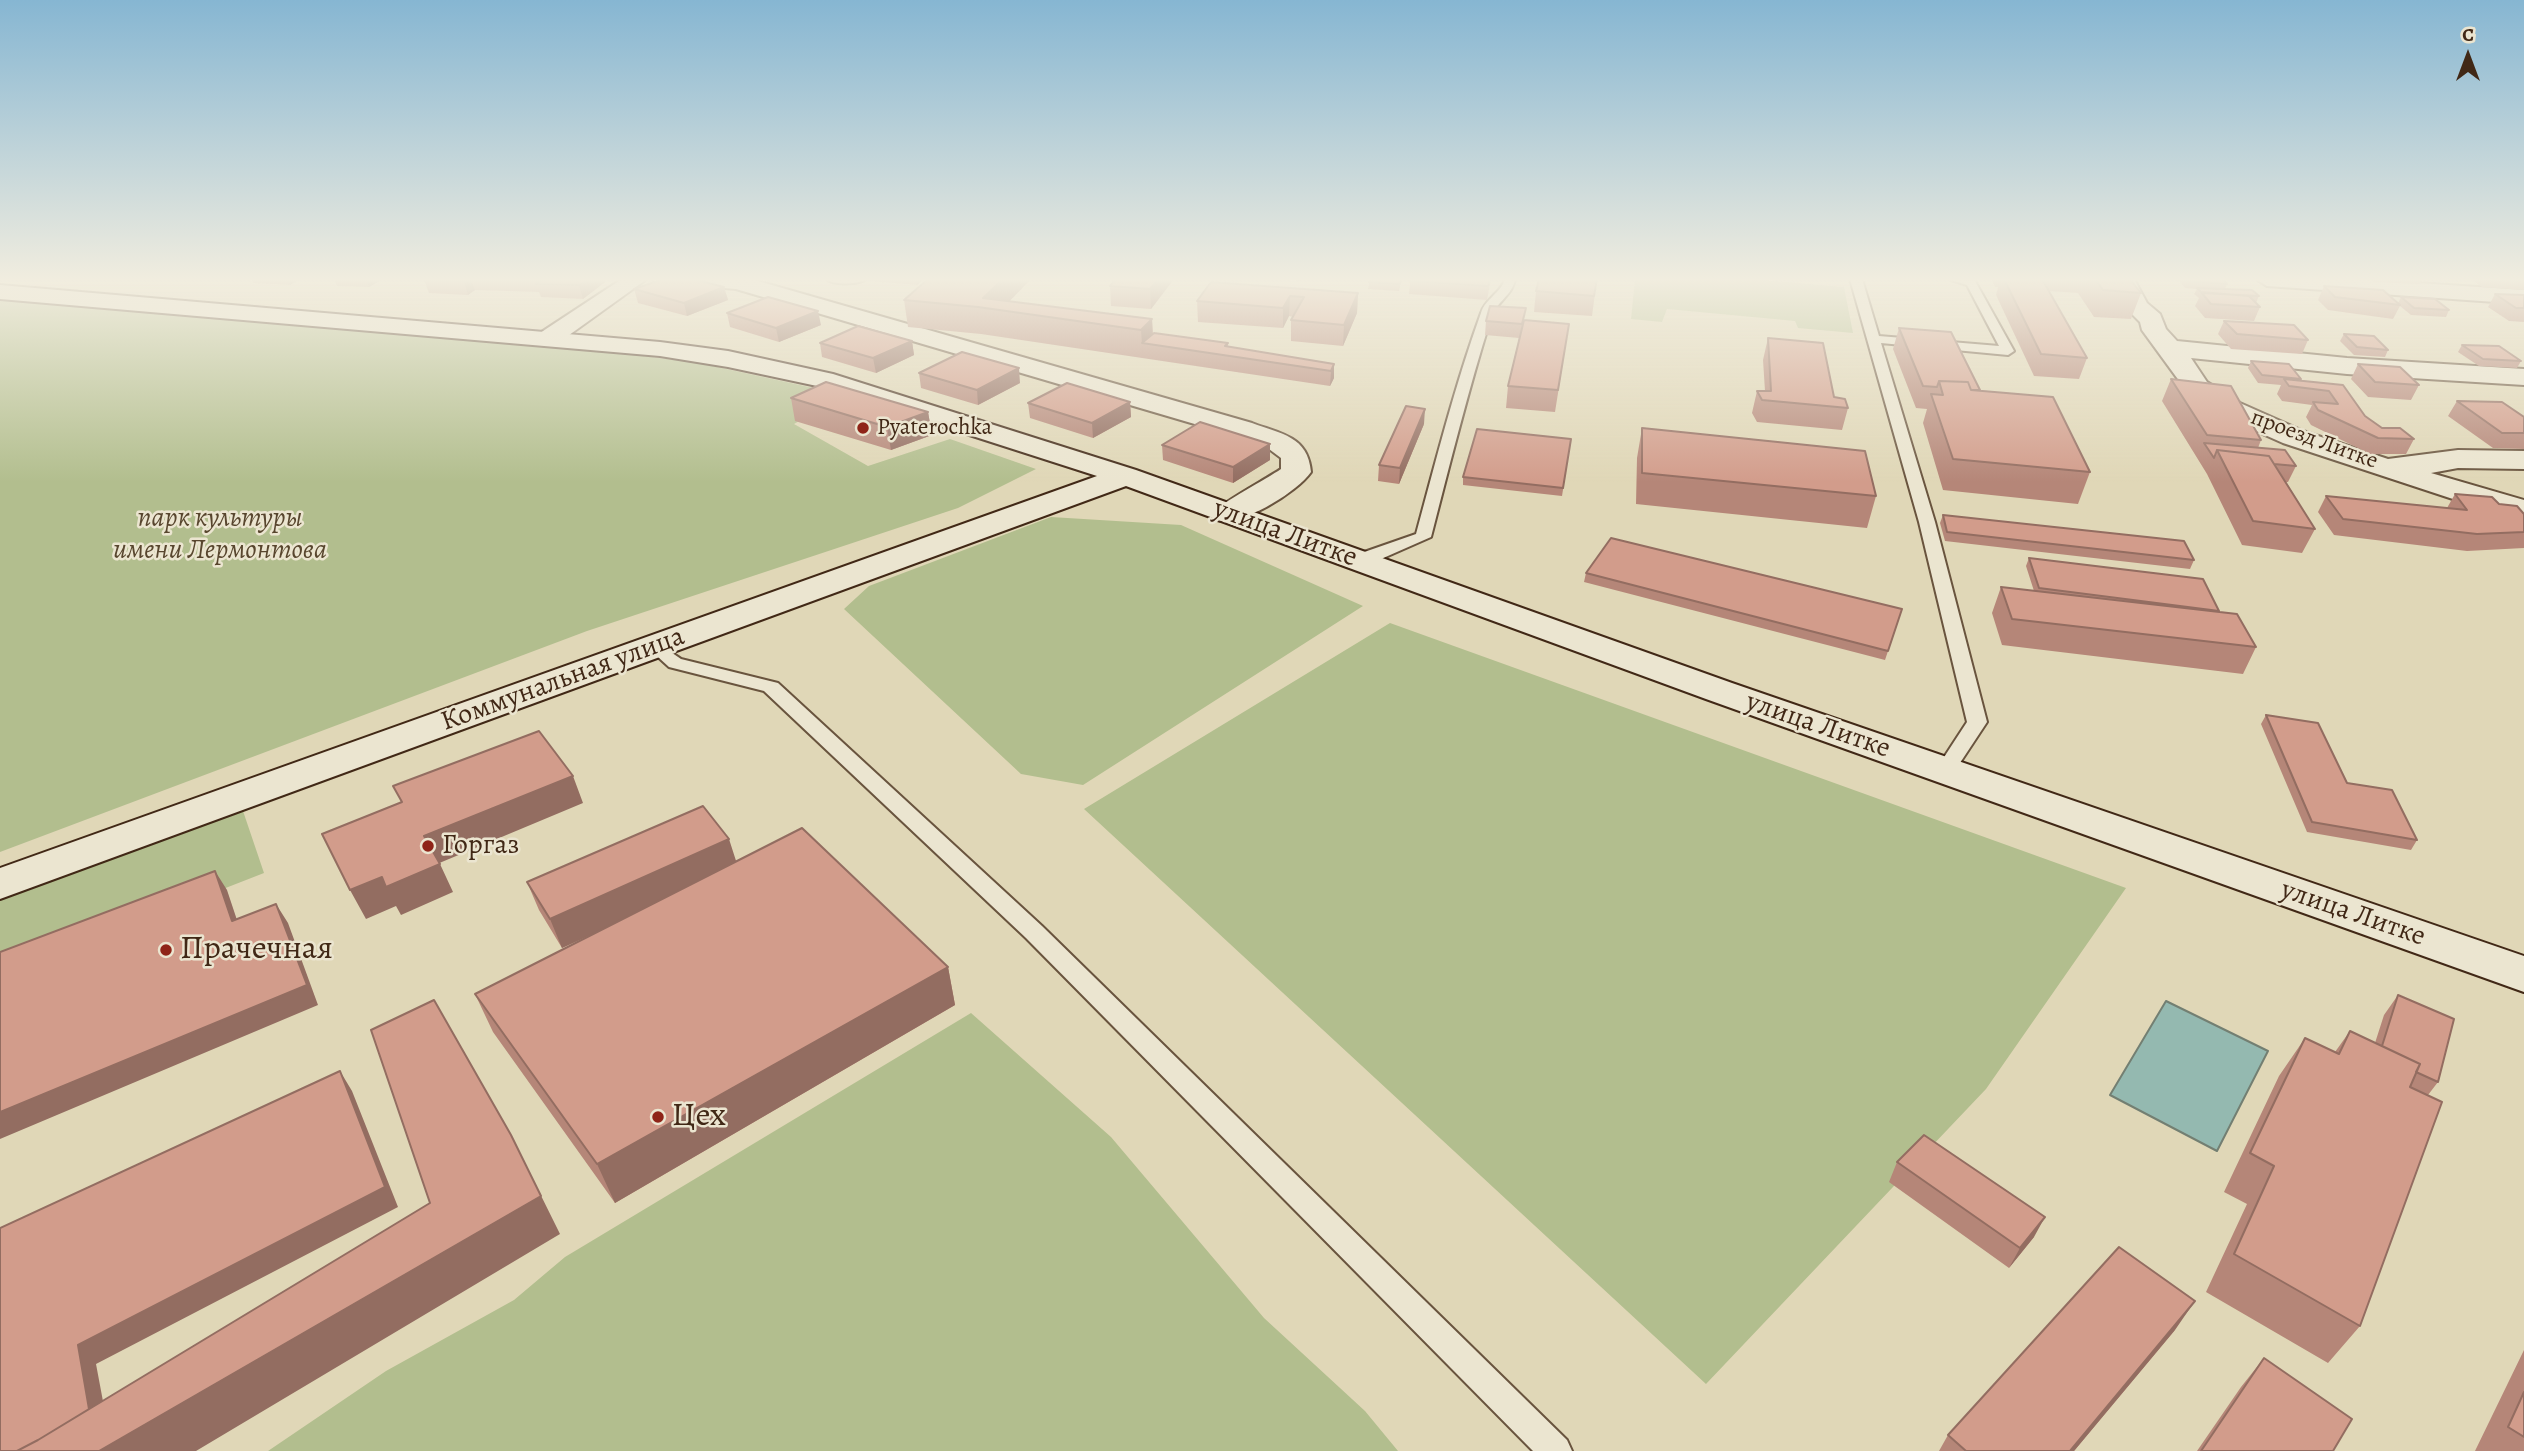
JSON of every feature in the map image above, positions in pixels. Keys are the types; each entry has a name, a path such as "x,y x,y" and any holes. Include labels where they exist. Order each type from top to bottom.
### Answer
{"street":[{"name":"улица Литке","path":"627,347 701,355 824,380 1126,477 1945,771 2524,974"},
{"path":"968,347 1242,429 1279,443 1295,455 1296,472 1255,500 1228,513"},
{"path":"2170,348 2347,366 2524,377"},
{"name":"проезд Литке","path":"2170,348 2197,387 2230,409 2293,437 2473,496 2516,507"},
{"path":"2458,459 2458,465 2468,475 2468,484 2516,507"},
{"path":"2384,465 2425,465 2458,459 2524,460"},
{"name":"Коммунальная улица","path":"0,884 1126,477"}],"lane":[{"path":"1356,559 1375,556 1423,537 1475,347"},
{"path":"1874,347 1927,522 1978,722 1945,771"},
{"path":"1959,347 2008,351 2006,347"},
{"path":"656,647 675,663 771,687 1034,932 1556,1451"}],"green space":[{"name":"парк культуры имени Лермонтова","path":"0,347 558,347 596,350 699,363 846,395 794,424 868,466 950,439 1036,469 958,508 587,631 0,852"},
{"path":"1051,517 1181,525 1363,606 1083,785 1021,774 844,609 869,586"},
{"path":"1390,623 2126,888 1986,1089 1706,1384 1084,809"},
{"path":"243,811 264,873 0,976 0,900"},
{"path":"971,1013 1111,1137 1264,1318 1365,1411 1398,1451 268,1451 386,1371 514,1300 565,1257"}],"water":[{"path":"2166,1001 2268,1051 2217,1151 2110,1095"}],"building":[{"path":"833,347 899,347 873,358"},
{"path":"1167,347 1229,347 1334,364 1331,371"},
{"path":"1518,347 1565,347 1558,390 1508,386"},
{"path":"1768,347 1824,347 1834,397 1845,399 1848,408 1762,400 1757,391 1771,391"},
{"path":"1907,347 1958,347 1980,390 1971,390 1968,382 1939,381 1937,387 1923,386"},
{"path":"2037,347 2081,347 2087,358 2041,354"},
{"path":"2357,347 2385,347 2388,350"},
{"path":"2465,347 2500,347 2521,361 2483,359"},
{"path":"962,352 1019,368 977,390 919,373"},
{"path":"2251,361 2289,364 2301,379 2262,375"},
{"path":"2358,364 2400,367 2419,385 2375,382"},
{"path":"2171,379 2231,386 2261,440 2207,435"},
{"path":"2284,379 2343,385 2365,416 2382,428 2400,428 2414,439 2378,438 2318,410 2313,402 2338,404 2329,391 2289,386"},
{"path":"1939,381 1968,382 1971,390 2053,397 2090,472 1953,459 1931,394 1943,395"},
{"path":"826,382 928,412 887,427 791,398"},
{"path":"1067,383 1130,402 1092,423 1028,403"},
{"path":"2457,401 2502,402 2524,417 2524,433 2502,433"},
{"path":"1406,406 1425,409 1400,468 1379,465"},
{"path":"1200,422 1270,444 1233,467 1162,445"},
{"path":"1642,428 1865,451 1876,496 1642,473"},
{"path":"1477,429 1571,439 1563,488 1463,477"},
{"path":"2204,443 2285,450 2296,466 2274,464 2269,456 2217,450 2214,458"},
{"path":"2217,450 2269,456 2315,529 2253,521"},
{"path":"2455,494 2492,497 2499,504 2517,506 2524,514 2524,532 2477,534 2343,519 2326,496 2467,510"},
{"path":"1943,515 2184,541 2194,560 1947,532"},
{"path":"1611,538 1902,609 1888,651 1586,573"},
{"path":"2029,558 2203,579 2219,611 2039,588"},
{"path":"2001,587 2237,614 2256,647 2012,619"},
{"path":"2266,715 2318,723 2347,783 2392,790 2417,840 2312,822"},
{"path":"539,731 573,776 424,836 440,864 386,887 382,877 350,890 322,834 402,802 393,786"},
{"path":"703,806 729,839 550,919 527,882"},
{"name":"Цех","path":"802,828 948,967 597,1164 475,994"},
{"path":"215,871 232,921 276,904 307,985 0,1112 0,952"},
{"path":"2398,995 2454,1019 2438,1082 2416,1072 2420,1064 2382,1046"},
{"path":"434,1000 511,1135 541,1196 99,1451 17,1451 430,1203 371,1030"},
{"path":"2350,1031 2420,1064 2410,1087 2442,1102 2360,1326 2234,1254 2274,1166 2250,1153 2305,1038 2339,1054"},
{"path":"340,1071 385,1187 78,1345 89,1409 17,1451 0,1451 0,1228"},
{"path":"1924,1135 2045,1217 2020,1248 1897,1162"},
{"path":"2119,1247 2195,1301 2070,1451 1966,1451 1948,1435"},
{"path":"2264,1358 2352,1419 2333,1451 2201,1451"},
{"path":"2524,1392 2524,1437 2508,1427"}],"place":[{"name":"Pyaterochka","path":"863,428"},
{"name":"Горгаз","path":"428,846"},
{"name":"Прачечная","path":"166,950"},
{"name":"Цех","path":"658,1117"}]}
